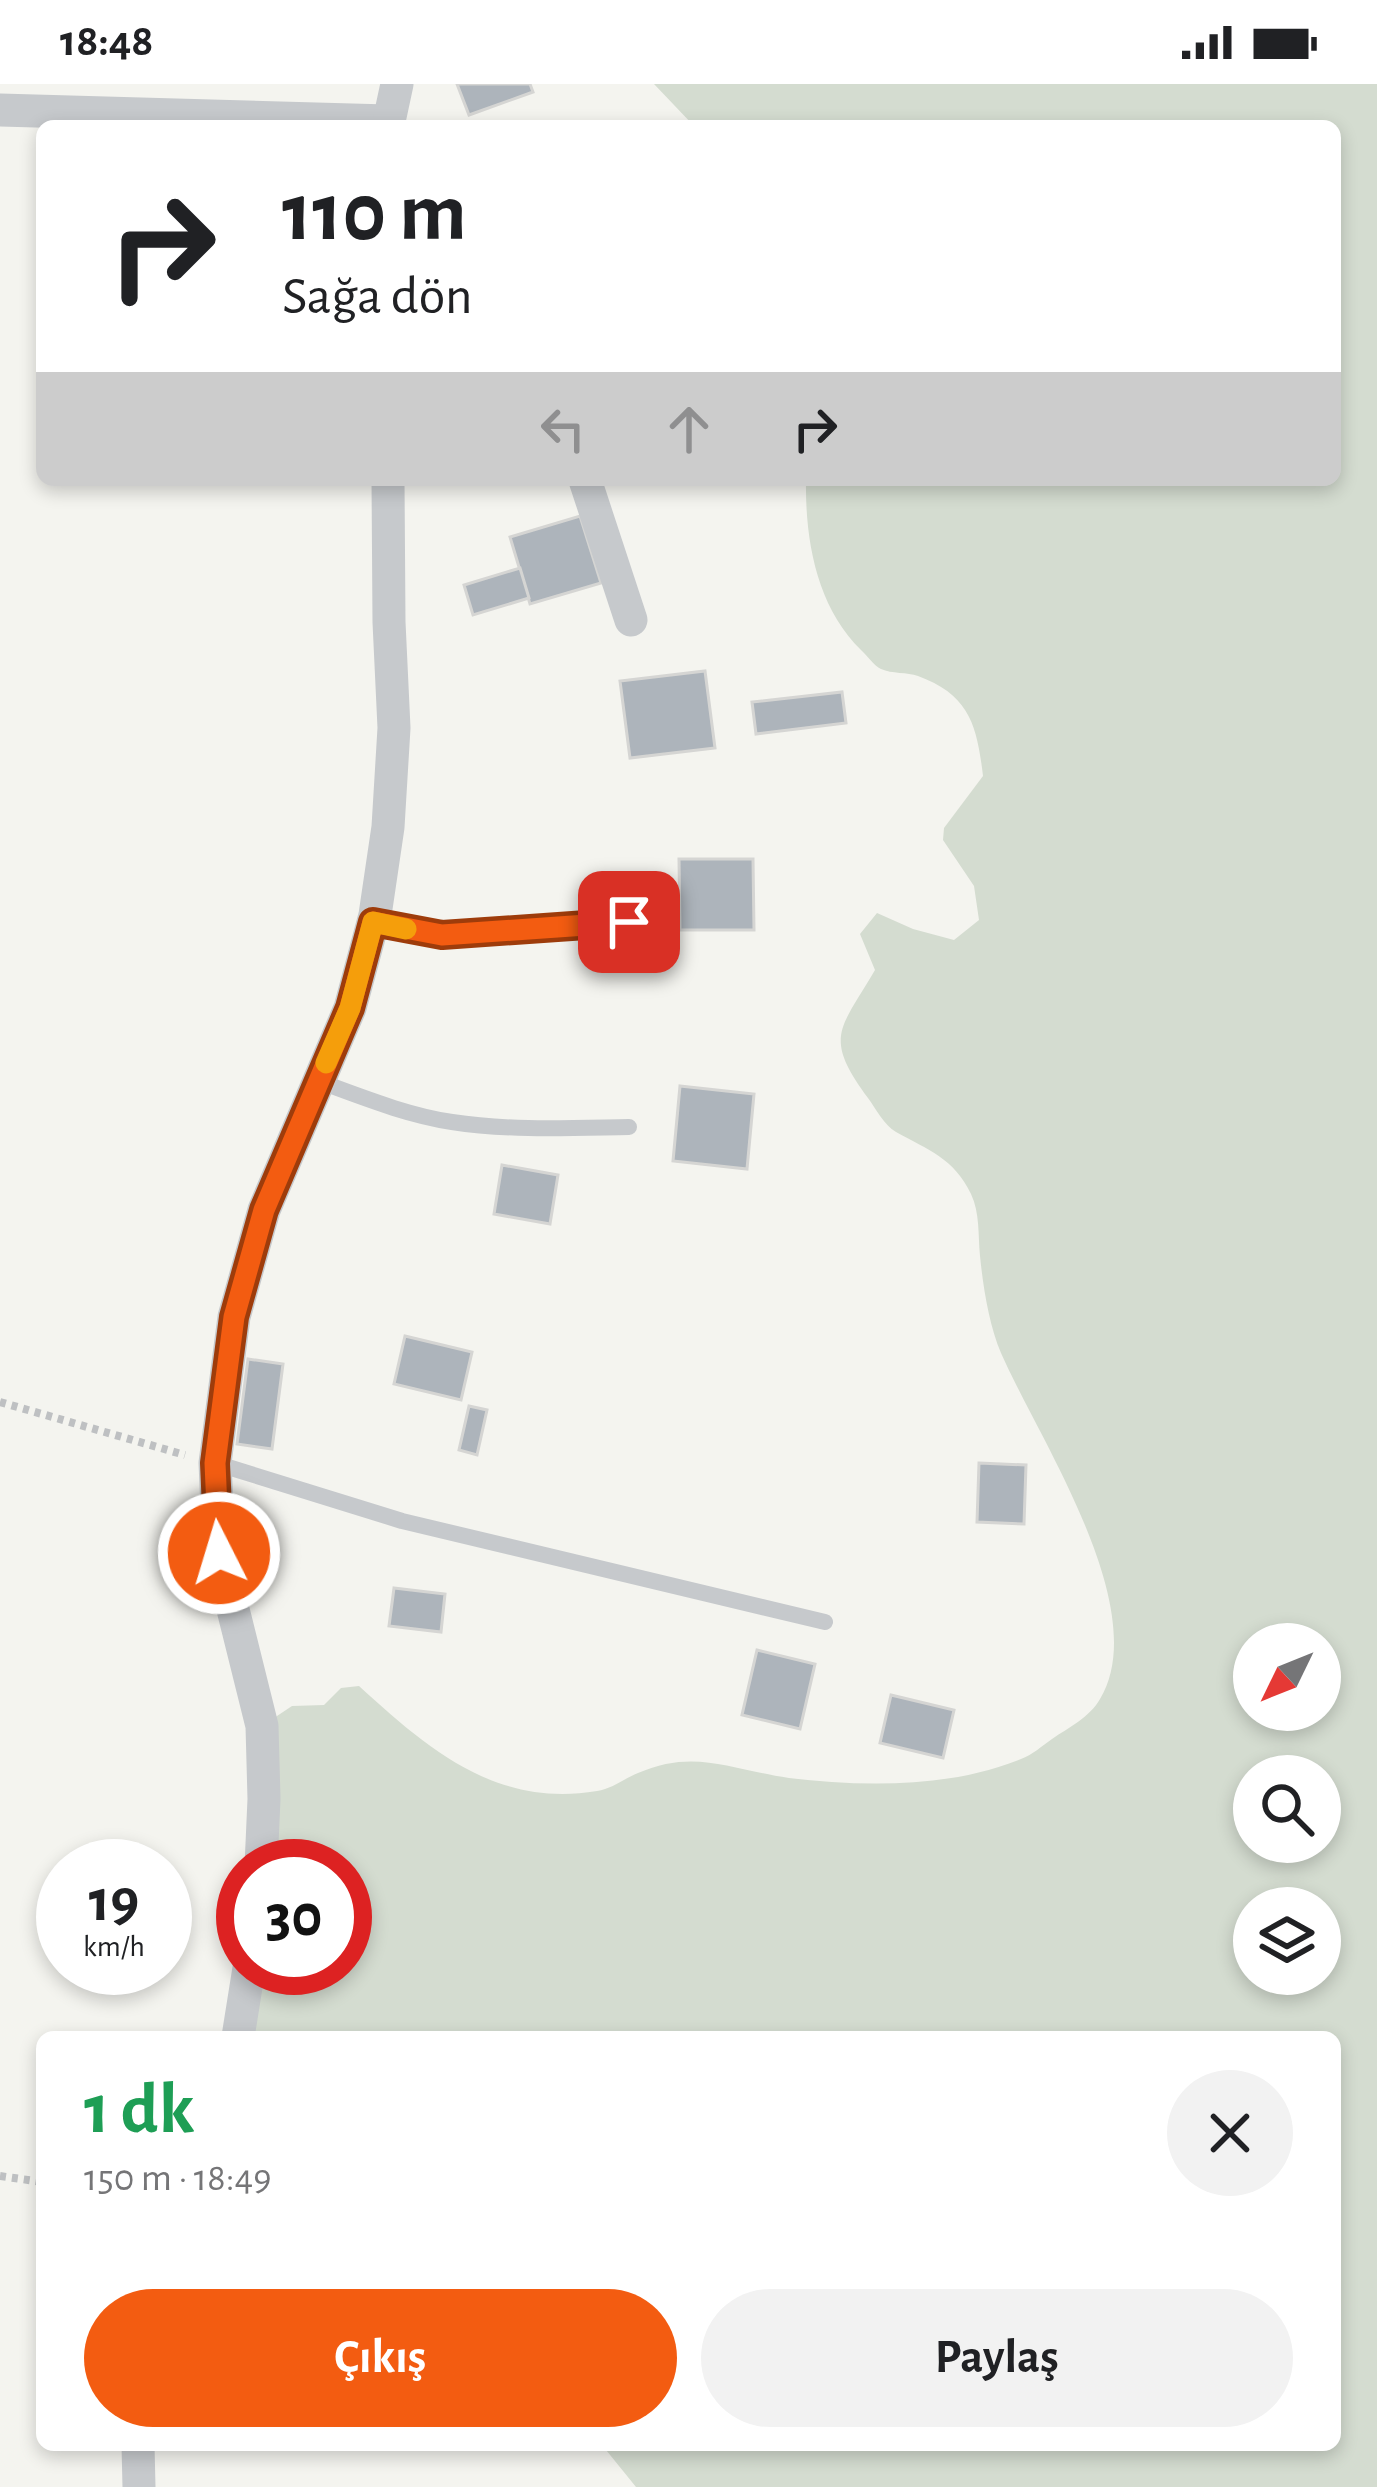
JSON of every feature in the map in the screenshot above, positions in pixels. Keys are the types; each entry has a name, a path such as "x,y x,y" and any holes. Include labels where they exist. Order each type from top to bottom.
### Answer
{"street":[{"path":"389,120 397,84"},
{"path":"0,110 277,120"},
{"path":"263,1839 262,1726 219,1553 215,1463 234,1317 264,1210 350,1008 373,922 388,827 394,728 388,486"},
{"path":"587,486 631,620"},
{"path":"239,2031 245,1995"},
{"path":"138,2451 139,2487"}],"lane":[{"path":"373,922 442,935 629,922"},
{"path":"318,1081 392,1108 452,1122 525,1129 629,1127"},
{"path":"215,1463 402,1521 826,1622"}],"path":[{"path":"0,1402 215,1463"},
{"path":"0,2176 36,2181"}],"shaded area":[{"path":"654,84 1377,84 1377,2487 636,2487 607,2451 1341,2451 1341,2031 239,2031 245,1995 372,1995 372,1839 261,1839 262,1726 292,1706 324,1705 341,1688 359,1686 412,1732 467,1769 527,1791 561,1794 597,1791 659,1766 696,1761 818,1781 906,1783 965,1775 1029,1755 1078,1722 1100,1699 1113,1662 1112,1619 1102,1572 1084,1523 993,1330 971,1194 948,1163 884,1121 854,1077 841,1046 846,1020 875,970 860,934 877,913 954,940 979,920 974,886 943,840 944,828 983,776 978,742 968,714 949,693 918,676 878,668 846,633 824,593 811,549 806,486 1341,486 1341,120 688,120"}],"building":[{"path":"457,84 530,84 533,92 469,115"},
{"path":"580,516 601,583 530,604 510,537"},
{"path":"520,568 529,598 473,615 464,585"},
{"path":"705,671 715,748 630,758 620,681"},
{"path":"842,692 846,723 756,734 752,702"},
{"path":"679,859 753,859 754,930 680,930"},
{"path":"680,1086 754,1094 747,1169 673,1161"},
{"path":"502,1165 558,1175 550,1224 494,1214"},
{"path":"405,1336 472,1352 461,1400 394,1384"},
{"path":"248,1359 283,1364 272,1449 237,1444"},
{"path":"469,1406 487,1410 477,1455 459,1450"},
{"path":"979,1463 1026,1465 1024,1524 977,1522"},
{"path":"394,1588 445,1594 441,1632 389,1626"},
{"path":"757,1650 815,1664 800,1729 742,1715"},
{"path":"891,1695 954,1710 943,1758 880,1743"}],"slow traffic":[{"path":"326,1063 350,1008 373,922 406,929"}],"route":[{"path":"219,1553 215,1463 234,1317 264,1210 350,1008 373,922 442,935 629,922"}]}
